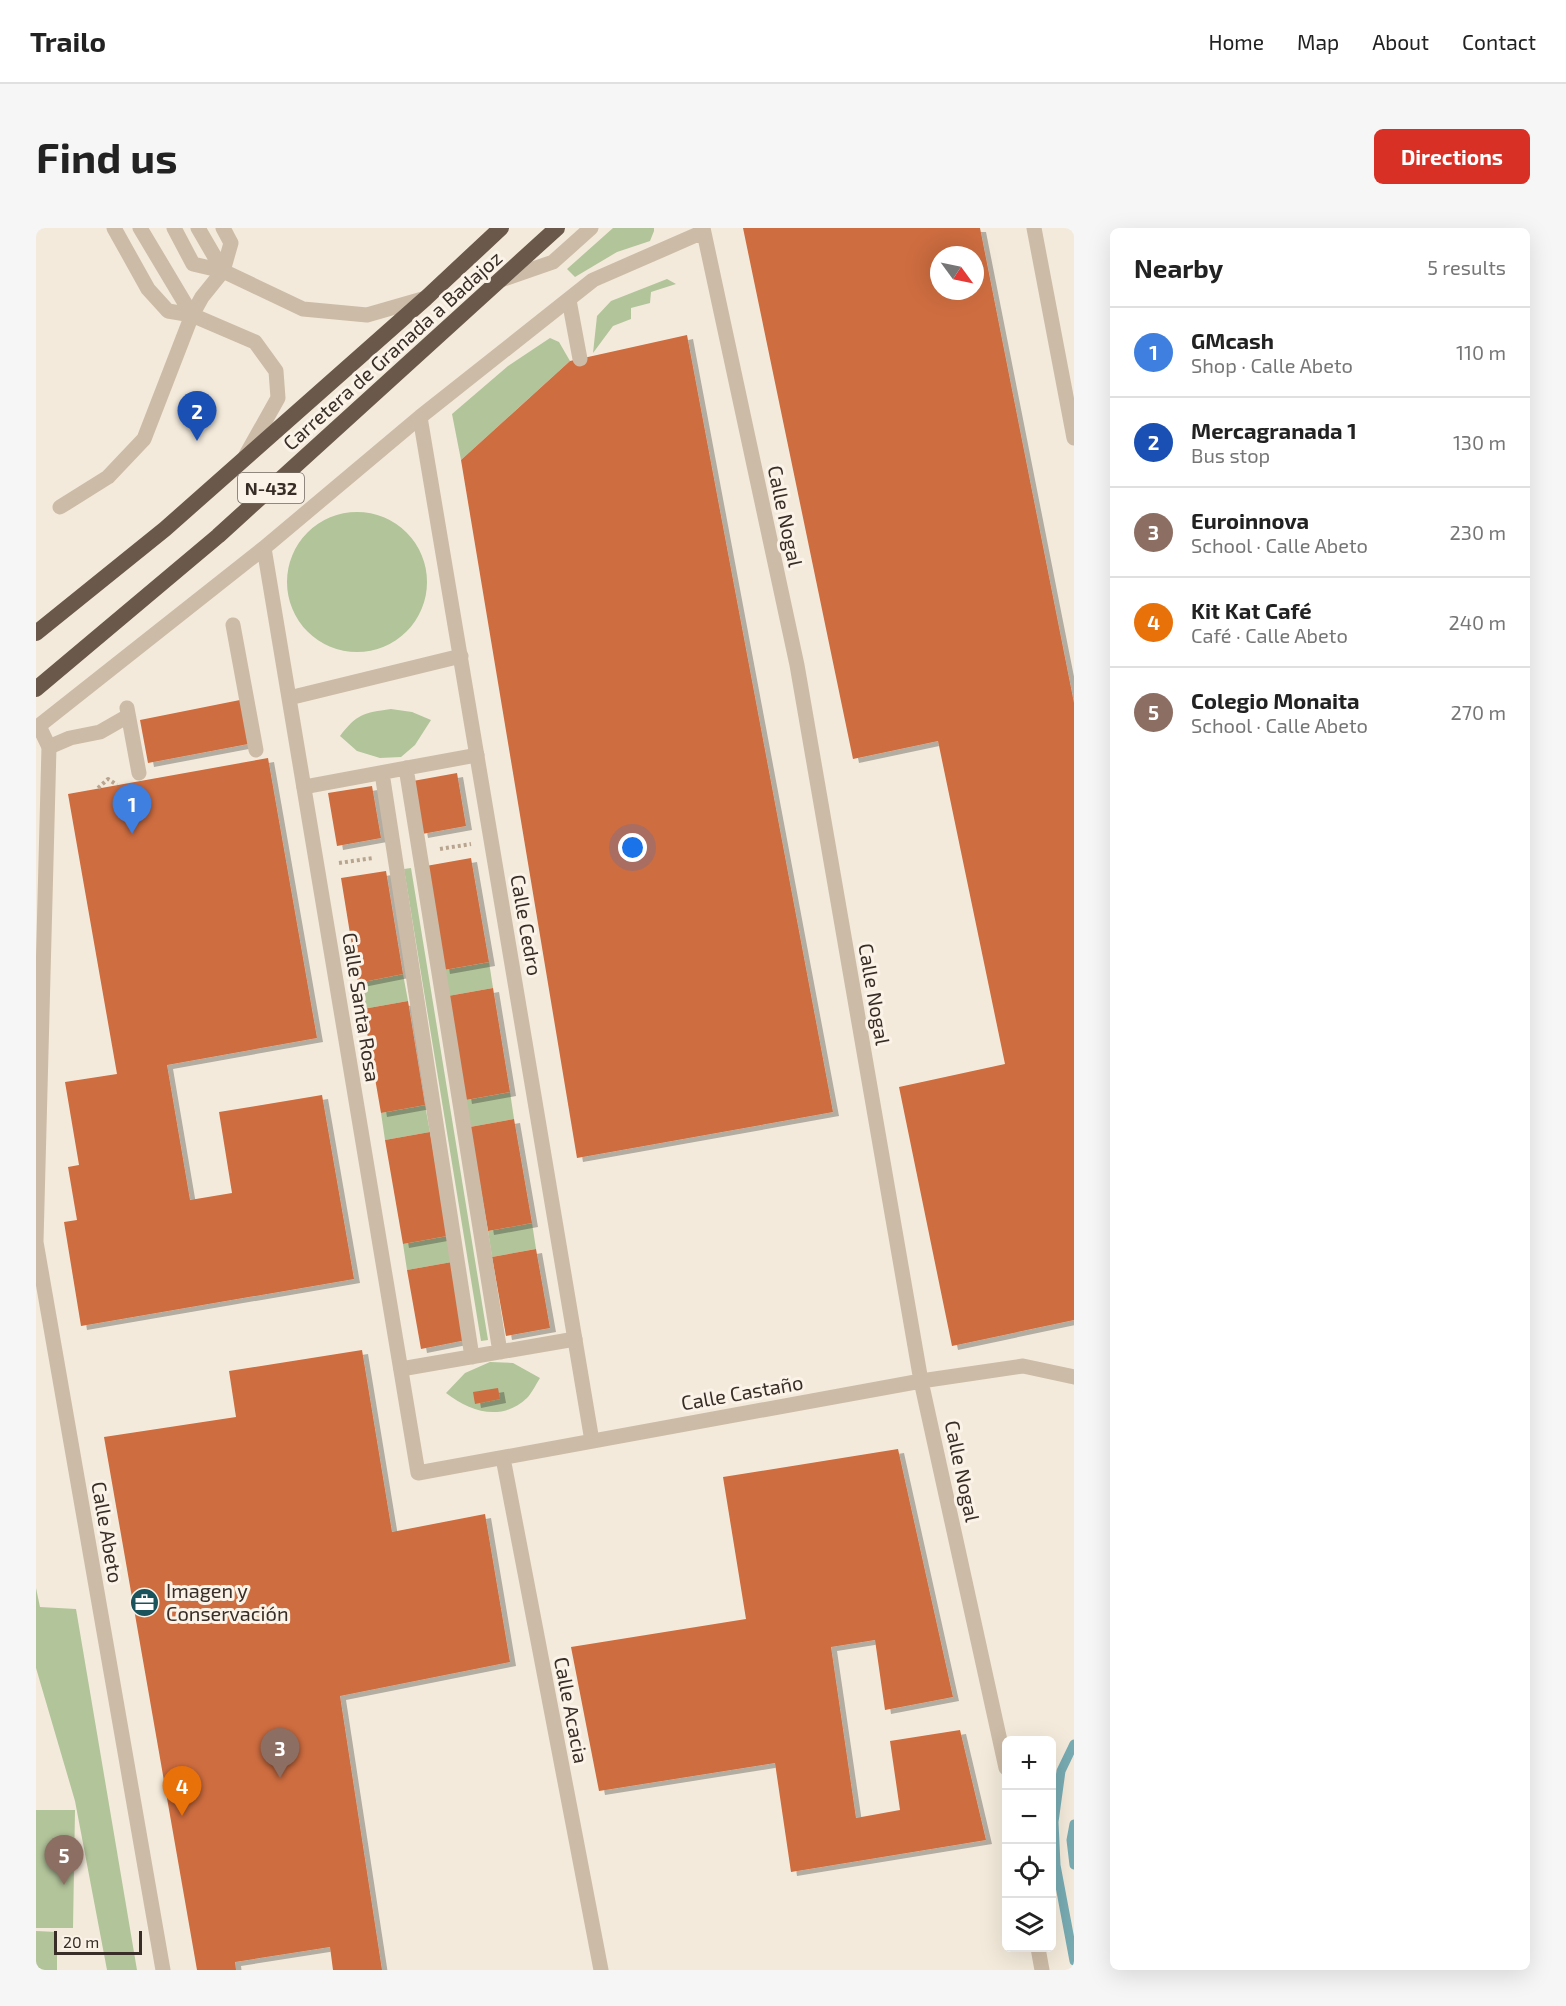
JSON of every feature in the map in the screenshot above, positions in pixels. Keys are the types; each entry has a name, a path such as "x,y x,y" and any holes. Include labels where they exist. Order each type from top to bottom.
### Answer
{"highway":[{"name":"Carretera de Granada a Badajoz","path":"36,633 165,530 426,298 501,228"},
{"name":"Carretera de Granada a Badajoz","path":"36,689 218,536 557,228"}],"street":[{"path":"114,228 148,289 168,311 192,315 255,342 276,371 278,398 243,460"},
{"path":"140,228 192,315"},
{"path":"174,228 193,264 223,272 303,309 367,315 426,298"},
{"path":"198,228 223,272"},
{"path":"60,507 108,477 144,439 192,315 202,297 223,272 231,243 222,228"},
{"path":"501,280 553,262 591,228"},
{"path":"1034,228 1074,438"},
{"path":"38,727 264,548 420,417 593,280 701,229"},
{"name":"Calle Nogal","path":"701,229 797,665 921,1381 1002,1750"},
{"path":"568,300 580,359"},
{"name":"Calle Cedro","path":"420,417 592,1441"},
{"name":"Calle Santa Rosa","path":"264,548 418,1473"},
{"path":"234,625 256,750"},
{"path":"289,698 460,656"},
{"path":"49,747 70,738 100,732 127,712 139,773"},
{"name":"Calle Abeto","path":"38,727 49,747 36,1242 163,1970"},
{"path":"304,787 477,755"},
{"path":"406,768 500,1352"},
{"path":"382,773 472,1357"},
{"path":"401,1369 575,1339"},
{"name":"Calle Castaño","path":"418,1473 921,1381 1023,1366 1074,1377"},
{"name":"Calle Acacia","path":"503,1458 601,1970"},
{"path":"1039,1952 1042,1970"}],"path":[{"path":"98,788 108,779 117,785"}],"green space":[{"path":"613,228 654,228 654,231 650,241 617,252 575,277 567,269"},
{"path":"667,279 676,284 651,292 650,303 631,308 631,319 613,326 593,353 597,316 611,301"},
{"path":"550,338 559,342 570,361 461,460 452,414 508,366"},
{"path":"357,512 384,518 396,524 406,533 415,543 421,555 427,582 421,609 415,621 406,631 396,640 384,646 357,652 330,646 318,640 308,631 299,621 293,609 287,582 293,555 299,543 308,533 318,524 330,518"},
{"path":"391,709 412,712 431,720 415,745 401,757 380,758 357,751 340,736 351,723 361,716"},
{"path":"411,868 488,1340 481,1341 404,869"},
{"path":"489,962 493,988 448,996 444,970"},
{"path":"403,974 408,1001 363,1009 358,983"},
{"path":"510,1092 514,1119 470,1127 466,1100"},
{"path":"425,1105 430,1132 385,1140 381,1113"},
{"path":"532,1223 536,1249 492,1257 488,1231"},
{"path":"447,1236 452,1262 407,1270 403,1244"},
{"path":"490,1362 513,1363 540,1378 527,1398 507,1410 497,1412 476,1409 446,1393 465,1373"},
{"path":"36,1588 40,1607 76,1609 137,1970 107,1970 75,1801 36,1668"},
{"path":"36,1810 75,1810 73,1928 36,1928"},
{"path":"36,1931 57,1932 57,1970 36,1970"}],"building":[{"path":"743,228 980,228 984,246 930,246 930,300 984,300 984,248 1074,703 1074,1320 952,1346 899,1087 1005,1064 938,741 853,759"},
{"path":"687,335 833,1112 577,1158 461,460 570,361"},
{"path":"240,700 248,744 148,763 140,720"},
{"path":"268,758 317,1038 167,1065 190,1200 232,1193 219,1112 322,1095 354,1279 81,1326 64,1222 77,1220 68,1167 79,1165 65,1082 117,1074 68,794"},
{"path":"457,773 466,826 422,834 413,781"},
{"path":"372,786 381,838 337,846 328,793"},
{"path":"471,858 489,962 444,970 426,866"},
{"path":"386,871 403,974 358,983 341,878"},
{"path":"493,988 510,1092 466,1100 448,996"},
{"path":"408,1001 425,1105 381,1113 363,1009"},
{"path":"514,1119 532,1223 488,1231 470,1127"},
{"path":"430,1132 447,1236 403,1244 385,1140"},
{"path":"536,1249 550,1328 506,1336 492,1257"},
{"path":"452,1262 466,1340 421,1349 407,1270"},
{"path":"362,1350 392,1532 485,1514 510,1662 340,1696 382,1970 333,1970 330,1947 235,1962 236,1970 197,1970 104,1437 236,1417 229,1371"},
{"path":"498,1388 500,1399 475,1404 473,1392"},
{"path":"898,1449 953,1697 885,1710 875,1640 831,1647 856,1818 900,1810 890,1741 960,1730 986,1840 791,1872 775,1763 599,1791 571,1647 746,1619 723,1477"}],"waterway":[{"path":"1074,1744 1061,1771 1054,1822 1056,1865 1074,1961"},
{"path":"1074,1824 1071,1840 1074,1865"}],"place":[{"name":"Mercagranada 1","path":"197,441"},
{"name":"GMcash","path":"132,834"},
{"name":"Imagen y Conservación","path":"145,1602"},
{"name":"Euroinnova","path":"280,1778"},
{"name":"Kit Kat Café","path":"182,1816"},
{"name":"Colegio Monaita","path":"64,1885"}]}
